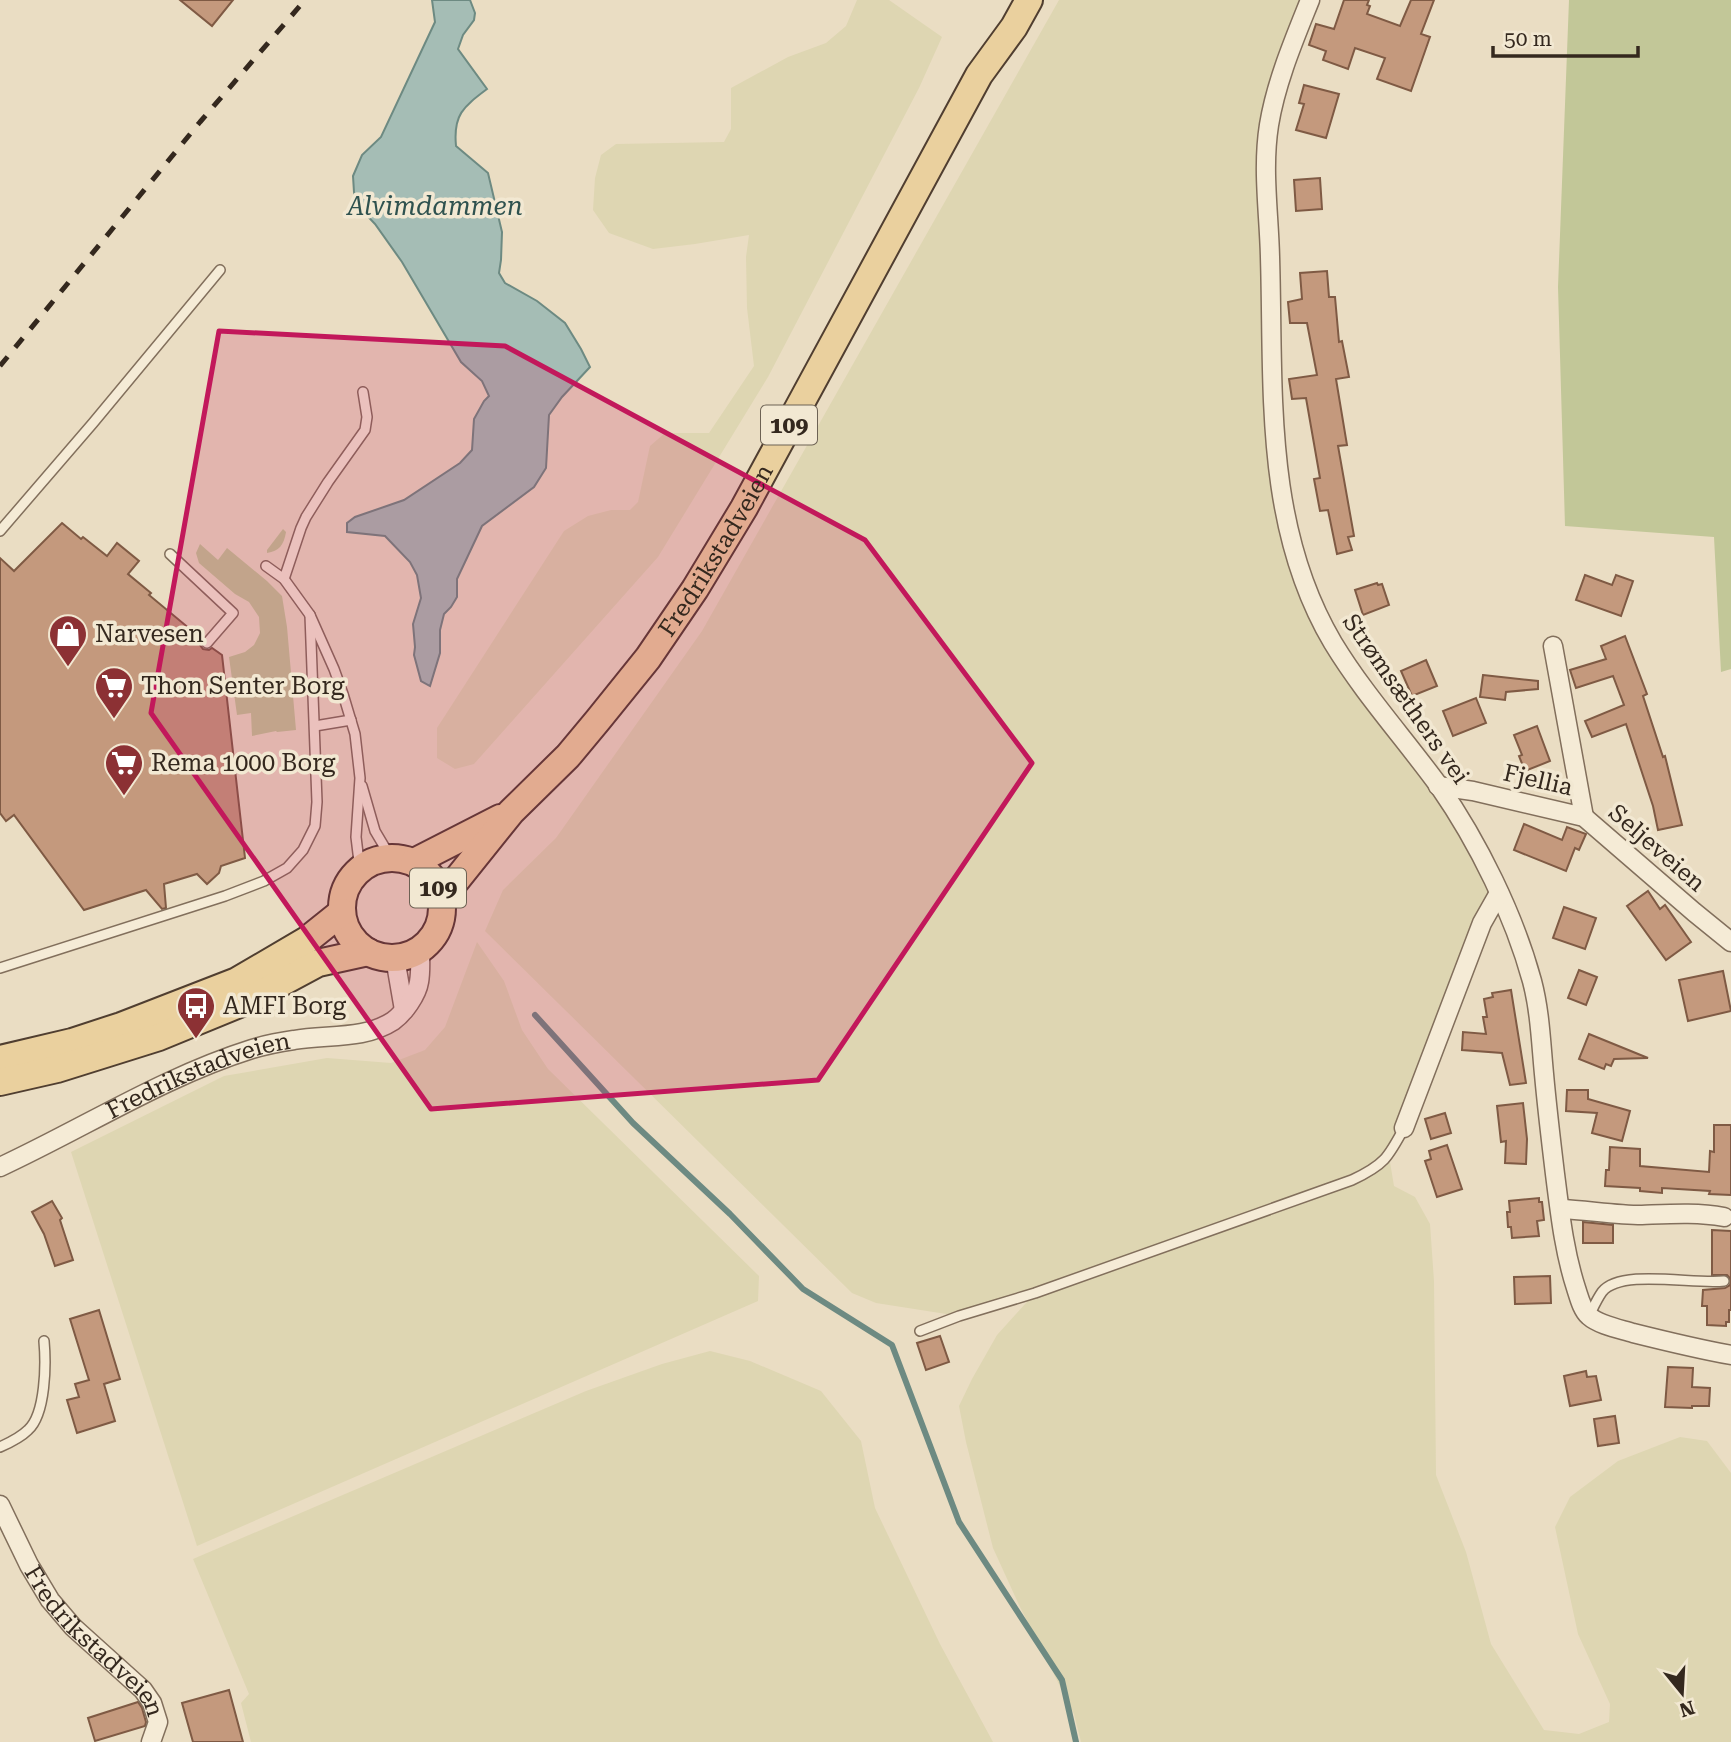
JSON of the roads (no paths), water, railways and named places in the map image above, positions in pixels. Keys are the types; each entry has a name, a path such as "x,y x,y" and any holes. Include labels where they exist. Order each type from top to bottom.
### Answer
{"main road":[{"name":"Fredrikstadveien","path":"979,75 1009,0"},
{"name":"Fredrikstadveien","path":"442,898 511,812 568,756 598,720 648,658 695,589 744,508 979,75 1014,27 1029,0"},
{"name":"Fredrikstadveien","path":"402,860 511,812"},
{"name":"109","path":"360,870 374,861 402,860 427,871 436,883 442,898 439,927 431,940 408,954"},
{"path":"360,870 349,882 343,897 342,912 346,928 355,942 368,952 381,957 408,954"},
{"path":"0,1059 109,1030 237,981 307,940 342,912"},
{"path":"0,1082 57,1069 159,1037 249,1000 318,963 368,952"}],"street":[{"name":"Strømsæthers vei","path":"1310,0 1275,99 1265,157 1273,422 1286,523 1308,593 1332,640 1362,686 1458,815 1482,858 1518,937 1534,985 1545,1093 1568,1263 1589,1316"},
{"path":"1553,646 1584,817"},
{"name":"Fjellia","path":"1438,786 1473,791 1584,817"},
{"name":"Seljeveien","path":"1584,817 1731,942"},
{"path":"1404,1128 1482,923 1499,893"},
{"path":"404,1010 408,954"},
{"name":"Fredrikstadveien","path":"0,1167 187,1074 253,1049 294,1040 365,1033 396,1020 419,984 408,954"},
{"path":"1560,1209 1724,1217"},
{"path":"1589,1316 1611,1327 1688,1348 1731,1355"},
{"name":"Fredrikstadveien","path":"0,1506 29,1565 50,1600 73,1627 143,1690 152,1703 158,1722 151,1742"}],"lane":[{"path":"0,531 220,270"},
{"path":"284,579 300,528 365,430 368,417 363,392"},
{"path":"170,554 233,613 207,643"},
{"path":"266,566 284,579 310,615 334,668 351,720 359,778 356,837 360,870"},
{"path":"0,968 264,881 286,868 303,850 315,826 317,802 310,615"},
{"path":"315,726 351,720"},
{"path":"359,778 375,831 402,860"},
{"path":"920,1331 1352,1180 1378,1166 1389,1156 1404,1128"},
{"path":"1589,1316 1603,1290 1616,1282 1670,1278 1709,1283 1724,1281"},
{"path":"0,1447 29,1430 38,1417 46,1361 44,1341"}],"water":[{"name":"Alvimdammen","path":"432,0 470,0 475,13 458,49 487,89 461,113 456,127 456,146 488,173 502,232 499,273 505,283 537,301 565,323 590,367 549,415 546,468 534,487 482,526 457,579 457,597 444,614 440,630 440,653 430,686 421,681 414,655 413,624 421,598 417,575 410,562 385,536 347,532 347,523 355,517 404,500 460,463 472,450 474,419 489,396 482,381 461,362 402,262 375,224 357,205 354,192 353,176 362,155 381,137 435,22"}],"waterway":[{"path":"535,1015 633,1123 730,1214 803,1289 892,1345 959,1522 1062,1680 1076,1742"}],"railway":[{"path":"0,366 200,122 305,0"}],"place":[{"name":"Narvesen","path":"68,668"},
{"name":"Thon Senter Borg","path":"114,720"},
{"name":"Rema 1000 Borg","path":"124,797"},
{"name":"AMFI Borg","path":"196,1040"}]}
